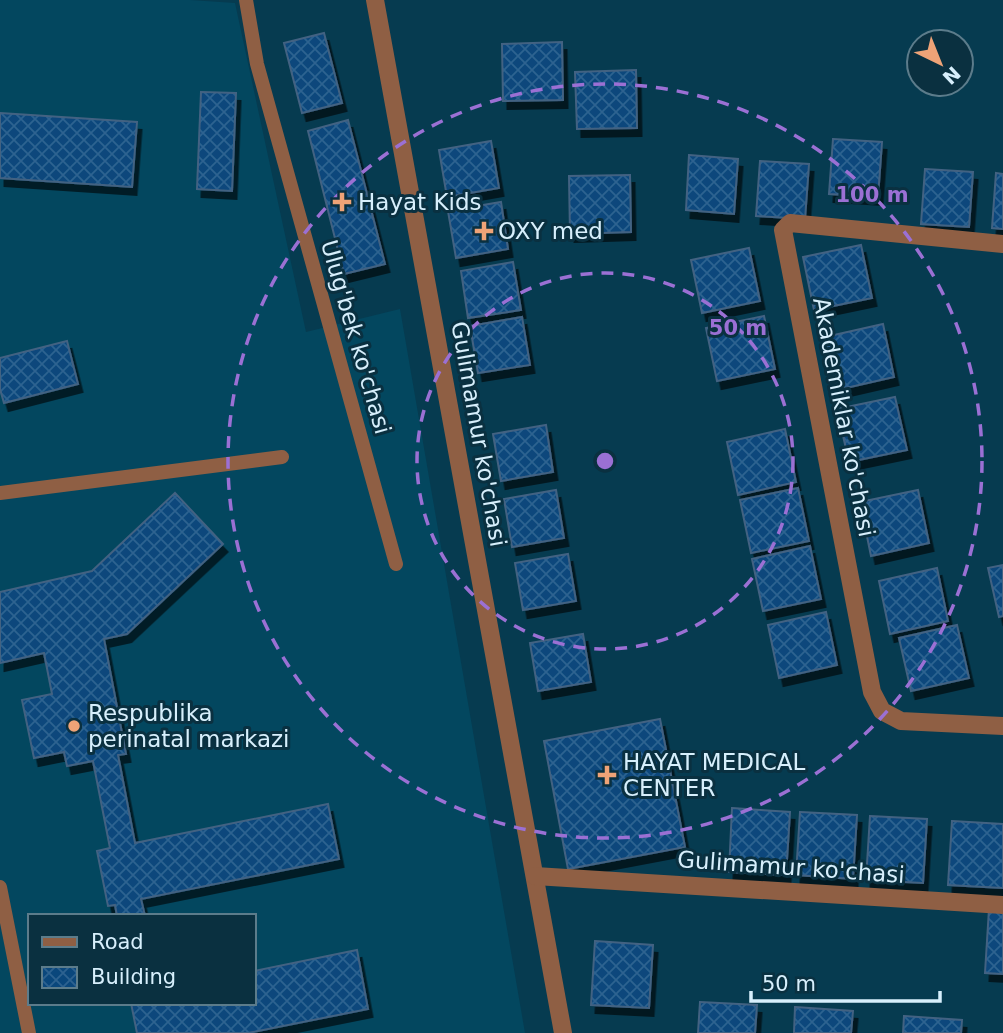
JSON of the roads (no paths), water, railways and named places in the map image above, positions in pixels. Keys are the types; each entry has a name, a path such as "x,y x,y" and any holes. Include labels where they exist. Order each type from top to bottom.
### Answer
{"street":[{"name":"Gulimamur ko'chasi","path":"375,0 563,1033"},
{"name":"Akademiklar ko'chasi","path":"1003,244 790,223 783,230 872,692 882,710 901,721 1003,726"},
{"name":"Gulimamur ko'chasi","path":"535,876 1003,905"}],"lane":[{"name":"Ulug'bek ko'chasi","path":"246,0 257,64 397,564"},
{"path":"0,493 282,457"},
{"path":"0,887 29,1033"}],"place":[{"name":"Hayat Kids","path":"342,202"},
{"name":"OXY med","path":"484,231"},
{"name":"Respublika perinatal markazi","path":"74,726"},
{"name":"HAYAT MEDICAL CENTER","path":"607,775"}]}
